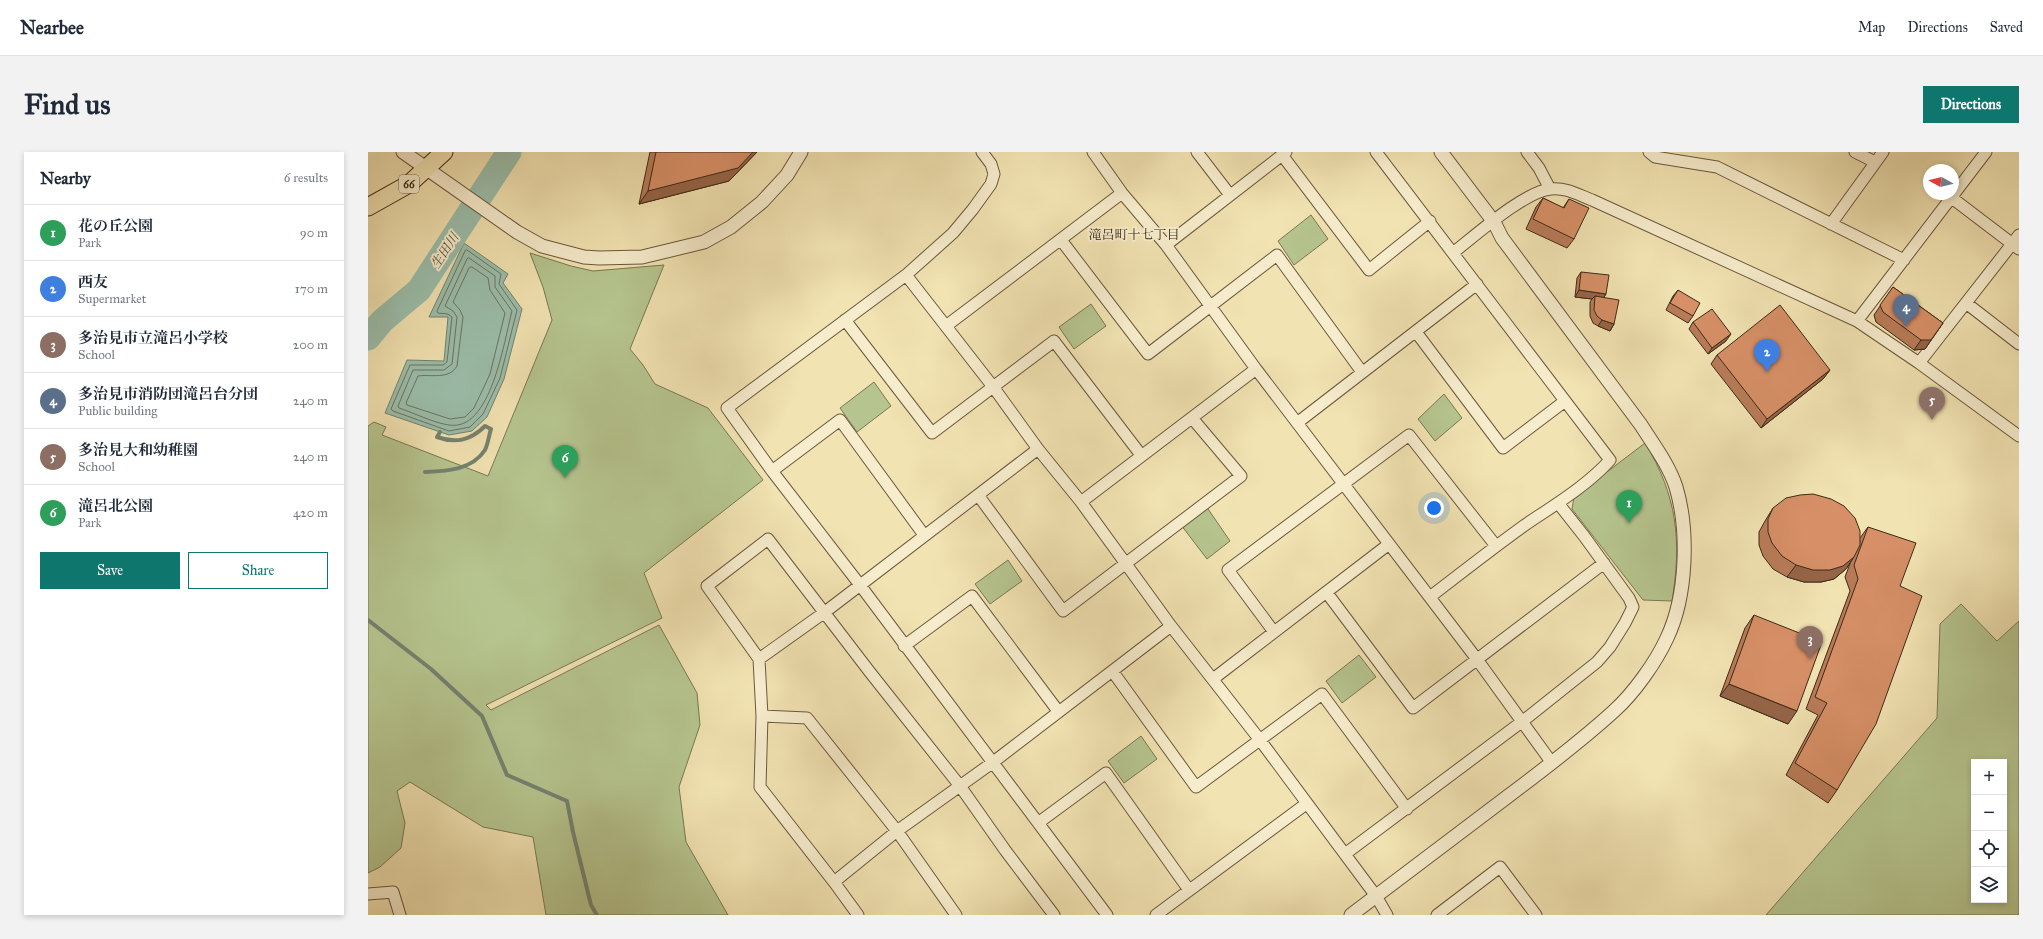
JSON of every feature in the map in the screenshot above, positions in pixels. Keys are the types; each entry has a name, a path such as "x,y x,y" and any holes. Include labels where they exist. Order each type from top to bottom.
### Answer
{"main road":[{"name":"66","path":"368,207 409,184 444,152"}],"street":[{"path":"404,152 449,185 542,246 584,256 642,257 704,242 731,227 748,214 774,189 787,175 801,152"},
{"path":"982,152 991,164 994,174 991,184 953,233 906,274 727,408 772,471 860,585 904,646 1107,915"},
{"path":"1093,152 1122,193 1166,245 1256,369 1523,720 1552,763"},
{"path":"1197,152 1230,195"},
{"path":"1376,152 1454,252 1610,460 1603,468 1558,503 1496,546 1430,597"},
{"path":"1351,915 1552,763 1615,710 1649,670 1668,637 1680,597 1684,568 1682,517 1676,486 1660,455 1641,425 1502,238 1494,222 1441,152"},
{"path":"1527,152 1539,168 1550,189"},
{"path":"1649,152 1655,157 1717,167 1904,260"},
{"path":"1855,152 1875,162"},
{"path":"1831,224 1883,152"},
{"path":"1959,189 1986,152"},
{"path":"1166,245 1284,153 1369,270 1430,221"},
{"path":"1454,252 1522,200 1550,189 1563,190 1592,200 1857,321 1919,363 2019,436"},
{"path":"946,326 1122,193"},
{"path":"1857,321 1950,200"},
{"path":"1919,363 1966,303 2017,243 1955,200"},
{"path":"1061,240 1148,354 1277,255 1362,372"},
{"path":"906,274 994,388 1038,449 1081,502 1171,626 1260,740 1306,804 1376,896 1387,915"},
{"path":"1297,422 1477,284"},
{"path":"1966,303 2019,344"},
{"path":"845,320 932,433 994,388 1054,341 1141,455"},
{"path":"1416,332 1503,448 1565,401"},
{"path":"1081,502 1256,369"},
{"path":"978,495 1064,611 1242,476 1192,418"},
{"path":"772,471 840,420 924,535"},
{"path":"1274,632 1228,570 1343,482 1409,435 1496,546"},
{"path":"759,659 825,612 1038,449"},
{"path":"1345,854 1407,809 1597,662 1610,647 1625,623 1632,607 1629,598 1558,503"},
{"path":"858,915 760,787 762,716 759,659 707,586 768,539 869,671 960,786 1054,915"},
{"path":"1213,679 1389,544"},
{"path":"1327,593 1413,708 1476,658 1604,563"},
{"path":"904,646 972,596 1058,711"},
{"path":"834,882 897,831 992,763 1058,711 1113,672 1171,626"},
{"path":"1113,672 1196,787 1322,694 1407,809"},
{"path":"762,716 807,718 897,831 956,915"},
{"path":"1038,823 1106,773 1189,890"},
{"path":"1156,915 1306,804"},
{"path":"1437,915 1500,867 1536,915"},
{"path":"368,894 393,892 400,915"}],"green space":[{"path":"1311,215 1328,239 1294,265 1278,241"},
{"path":"530,253 571,266 593,271 664,265 630,349 643,365 655,384 708,408 763,480 644,573 662,618 486,705 491,710 659,625 697,693 700,725 679,787 686,842 728,915 546,915 533,837 483,827 410,782 397,791 405,823 401,848 380,867 368,873 368,426 374,422 386,427 382,435 488,476 552,320 543,287"},
{"path":"1091,304 1106,326 1074,349 1059,327"},
{"path":"874,382 891,406 857,432 840,408"},
{"path":"1444,394 1462,418 1435,441 1418,419"},
{"path":"1645,443 1656,462 1664,481 1674,519 1676,558 1672,601 1643,600 1572,509 1574,497"},
{"path":"1206,506 1230,541 1207,559 1181,525"},
{"path":"1008,560 1022,581 990,604 975,584"},
{"path":"1961,604 1997,641 2019,621 2019,915 1766,915 1937,718 1940,624"},
{"path":"1359,655 1376,677 1342,703 1326,681"},
{"path":"1141,736 1157,759 1124,783 1108,761"}],"water":[{"path":"464,243 508,274 503,283 522,309 504,379 487,417 472,431 449,435 385,413 407,360 444,361 448,317 429,317"}],"building":[{"path":"656,152 753,152 738,168 648,191"},
{"path":"1543,198 1564,208 1569,199 1589,208 1574,239 1533,219"},
{"path":"1581,272 1609,275 1606,294 1579,290"},
{"path":"1893,287 1943,323 1931,340 1921,340 1883,312 1880,305"},
{"path":"1678,290 1700,303 1693,316 1670,303"},
{"path":"1595,296 1619,300 1614,324 1602,320 1597,316 1594,310"},
{"path":"1780,305 1830,370 1767,419 1717,355"},
{"path":"1712,309 1731,334 1712,348 1693,322"},
{"path":"1813,494 1831,499 1844,506 1855,518 1860,531 1860,545 1854,557 1843,566 1830,570 1813,570 1796,565 1782,556 1772,543 1768,532 1768,519 1773,508 1786,498"},
{"path":"1868,527 1916,543 1900,586 1922,596 1876,724 1837,790 1795,763 1827,703 1815,697 1858,579 1854,565"},
{"path":"1754,615 1822,642 1797,711 1729,684"}],"waterway":[{"name":"生田川","path":"368,338 382,321 419,290 509,152"},
{"path":"425,472 450,470 473,462 480,457 485,450 491,429 485,426 474,435 457,440 437,437 440,432"},
{"path":"368,620 431,669 482,716 507,775 567,801 591,905 597,915"}],"place":[{"name":"多治見市消防団滝呂台分団","path":"1906,327"},
{"name":"西友","path":"1767,372"},
{"name":"多治見大和幼稚園","path":"1932,420"},
{"name":"滝呂北公園","path":"565,478"},
{"name":"花の丘公園","path":"1629,523"},
{"name":"多治見市立滝呂小学校","path":"1810,659"}],"district":[{"name":"滝呂町十七丁目","path":"1134,235"}]}
